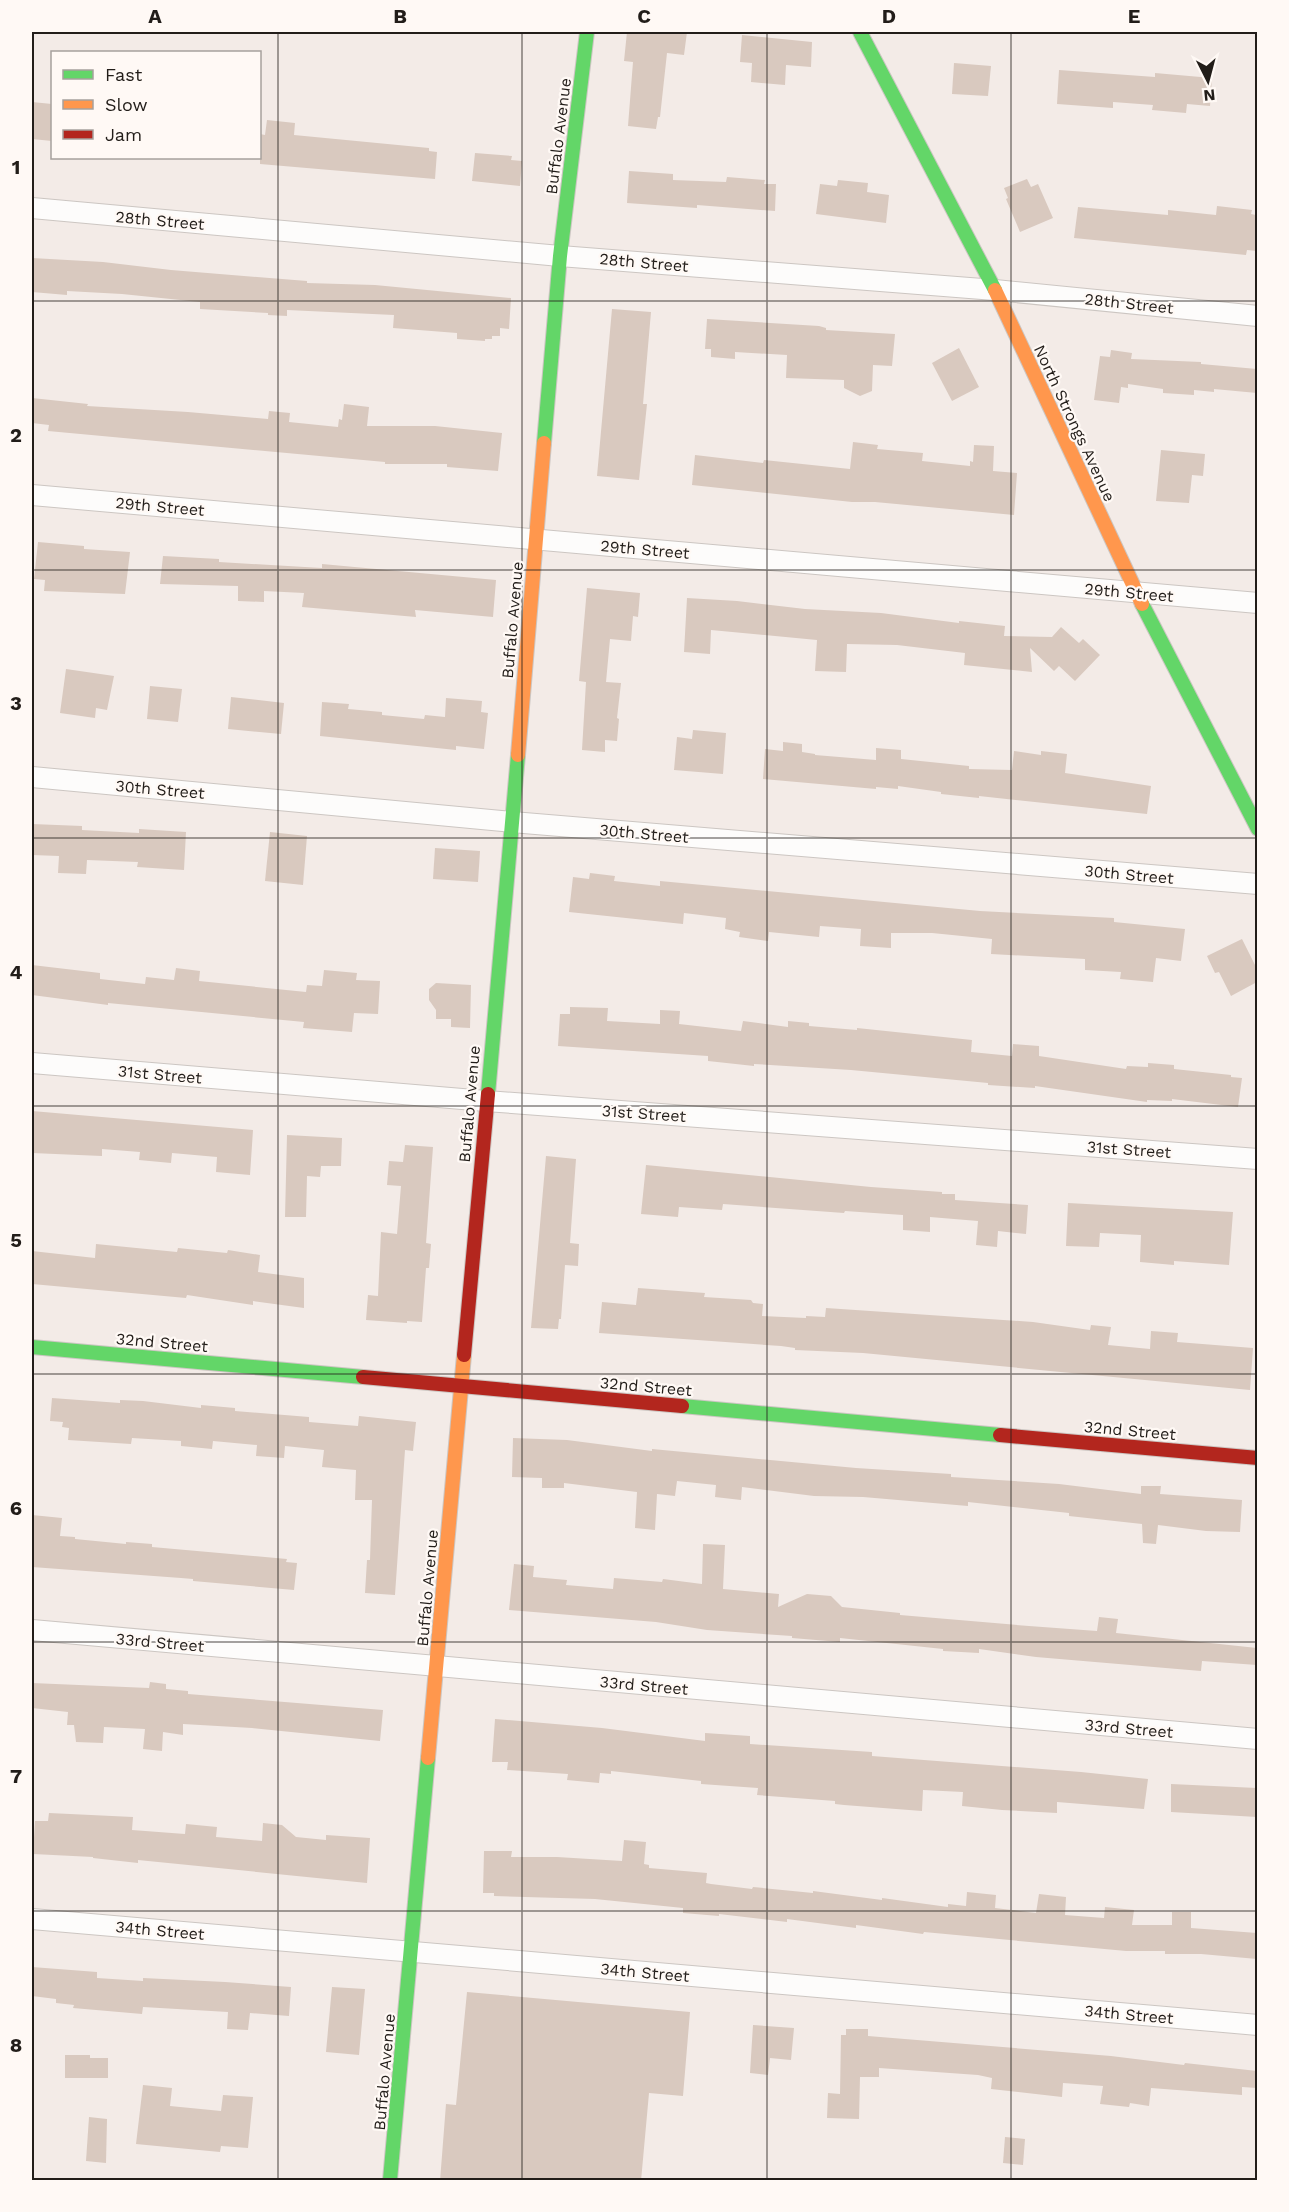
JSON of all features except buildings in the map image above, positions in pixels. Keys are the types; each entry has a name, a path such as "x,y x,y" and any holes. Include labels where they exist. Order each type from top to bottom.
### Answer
{"street":[{"name":"Buffalo Avenue","path":"390,2181 512,822 560,256 587,32"},
{"name":"North Strongs Avenue","path":"860,32 995,290 1136,592 1257,829"},
{"name":"28th Street","path":"32,208 560,256 995,290 1257,316"},
{"name":"29th Street","path":"32,495 1257,603"},
{"name":"30th Street","path":"32,777 512,822 1257,884"},
{"name":"31st Street","path":"32,1063 486,1101 1257,1158"},
{"name":"32nd Street","path":"32,1347 1257,1458"},
{"name":"33rd Street","path":"32,1630 1257,1739"},
{"name":"34th Street","path":"32,1919 1257,2025"}],"traffic: fast":[{"path":"544,443 560,256 587,32"},
{"path":"860,32 995,290"},
{"path":"1142,604 1258,829"},
{"path":"488,1094 518,755"},
{"path":"32,1347 363,1377"},
{"path":"682,1406 1000,1435"},
{"path":"390,2180 428,1758"}],"traffic: slow":[{"path":"995,290 1142,604"},
{"path":"518,755 544,443"},
{"path":"428,1758 464,1355"}],"traffic: jam":[{"path":"464,1355 488,1094"},
{"path":"363,1377 682,1406"},
{"path":"1000,1435 1258,1458"}]}
